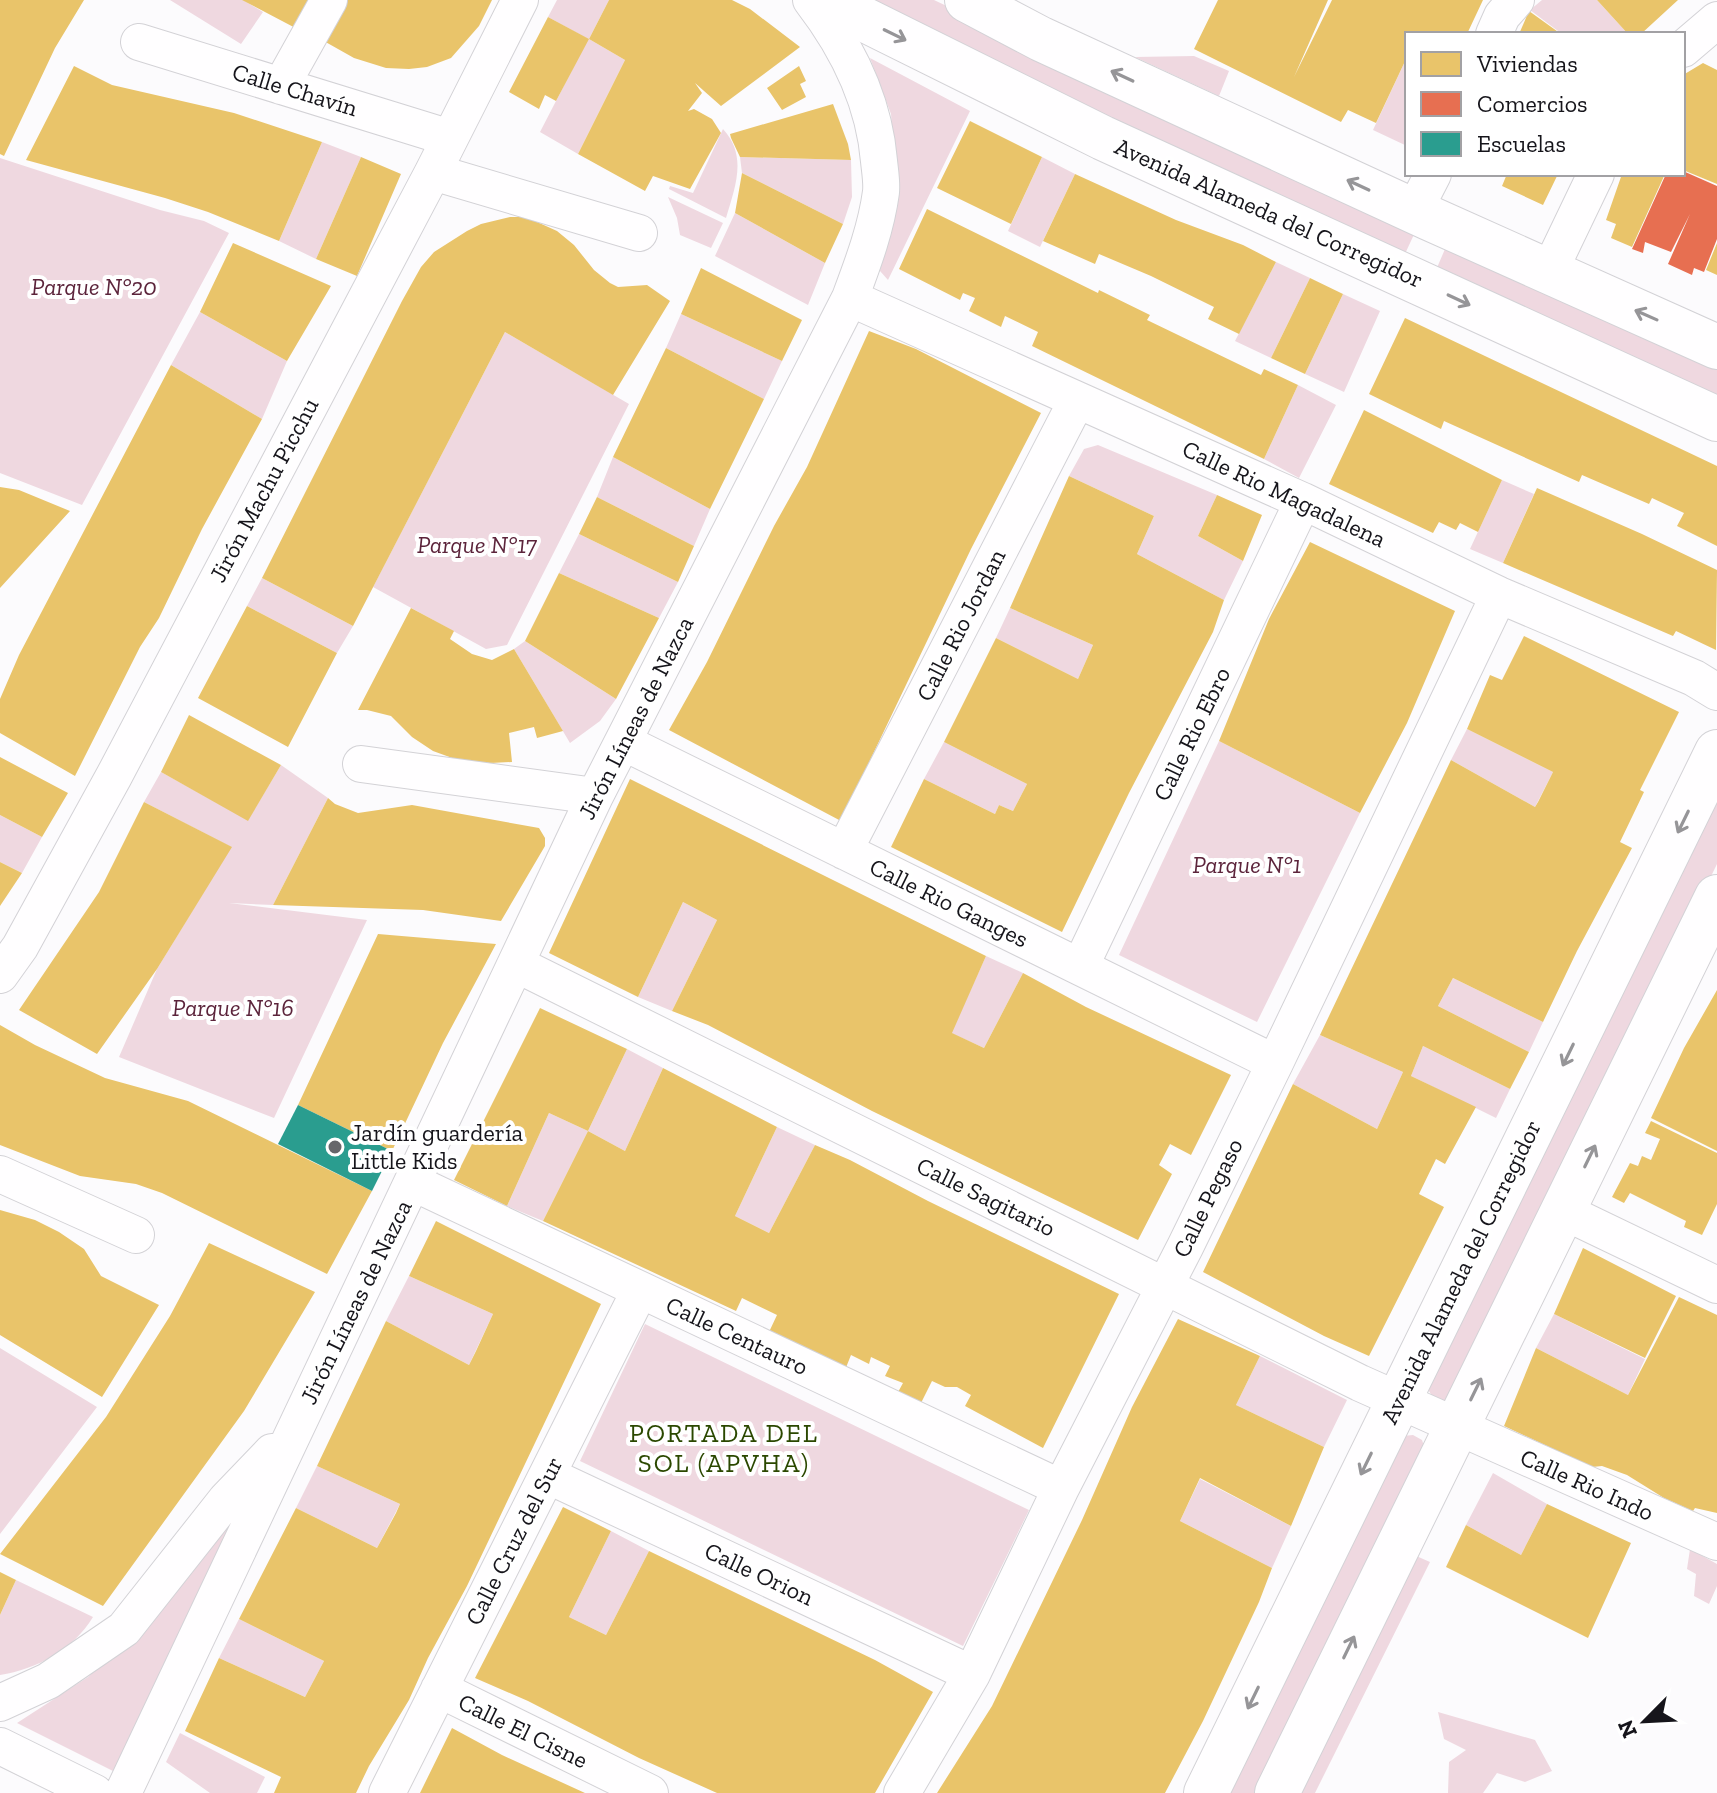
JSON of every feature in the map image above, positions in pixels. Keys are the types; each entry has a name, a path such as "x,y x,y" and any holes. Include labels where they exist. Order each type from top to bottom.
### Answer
{"main road":[{"name":"Avenida Alameda del Corregidor","path":"825,0 1103,138 1717,419"},
{"path":"967,0 1041,39 1423,193 1549,272 1717,347"},
{"name":"Avenida Alameda del Corregidor","path":"1206,1793 1717,752"},
{"path":"1277,1793 1717,897"}],"street":[{"path":"281,86 329,0"},
{"name":"Jirón Machu Picchu","path":"0,975 20,947 114,776 433,172 520,0"},
{"name":"Jirón Líneas de Nazca","path":"123,1793 595,796 850,298 869,248 882,189 878,142 867,95 846,49 811,0"},
{"path":"1495,32 1502,16 1516,0"},
{"name":"Calle Chavín","path":"139,42 450,138"},
{"path":"433,172 639,233"},
{"path":"1549,272 1595,176"},
{"name":"Calle Rio Magadalena","path":"850,298 1303,501 1499,595 1694,678 1717,692"},
{"name":"Calle Rio Jordan","path":"844,851 1077,400"},
{"name":"Calle Rio Ebro","path":"1080,967 1303,501"},
{"name":"Calle Pegaso","path":"902,1793 972,1674 1061,1488 1275,1063 1499,595"},
{"name":"Calle Rio Ganges","path":"623,742 1275,1063"},
{"path":"361,764 595,796"},
{"name":"Calle Sagitario","path":"516,964 1457,1428"},
{"path":"0,1174 136,1235"},
{"name":"Calle Centauro","path":"414,1183 1061,1488"},
{"path":"1563,1211 1717,1285"},
{"name":"Calle Cruz del Sur","path":"387,1793 640,1290"},
{"name":"Calle Rio Indo","path":"1457,1428 1717,1542"},
{"name":"Jirón Líneas de Nazca","path":"0,1703 48,1681 124,1629 226,1500 293,1430"},
{"name":"Calle Orion","path":"547,1475 972,1674"},
{"name":"Calle El Cisne","path":"439,1689 650,1793"},
{"path":"0,1746 95,1793"}],"green space":[{"path":"170,0 243,0 263,12 241,44"},
{"path":"557,0 609,0 589,39 625,60 578,154 540,132 588,39 548,17"},
{"path":"855,0 934,0 1417,228 1404,256"},
{"path":"1542,0 1597,0 1626,32 1559,32 1530,10"},
{"path":"1194,56 1229,71 1219,96 1135,57"},
{"path":"870,58 970,111 888,280 880,271 894,155 891,114"},
{"path":"1405,61 1405,145 1373,130"},
{"path":"723,129 731,139 737,161 736,183 726,218 669,189 670,186 693,193"},
{"path":"322,142 361,157 316,259 279,241"},
{"path":"740,157 851,160 852,197 843,224 742,173"},
{"path":"1042,157 1075,174 1040,247 1008,231"},
{"name":"Parque N°20","path":"0,158 160,210 204,221 229,233 82,505 0,473"},
{"path":"668,197 723,223 711,248 680,235"},
{"path":"735,213 825,263 808,305 715,256"},
{"path":"1448,242 1717,364 1717,400 1436,270"},
{"path":"1276,262 1310,278 1271,358 1235,341"},
{"path":"1343,294 1380,311 1344,392 1305,374"},
{"path":"200,312 287,361 262,419 171,365"},
{"path":"681,314 782,361 764,399 666,348"},
{"name":"Parque N°17","path":"505,332 629,404 507,645 486,649 373,587"},
{"path":"1298,385 1336,405 1299,478 1264,459"},
{"path":"1098,445 1217,495 1198,536 1243,561 1224,600 1137,554 1154,516 1069,476 1084,449"},
{"path":"613,457 710,509 694,546 597,497"},
{"path":"1502,480 1534,494 1503,563 1470,549"},
{"path":"579,534 678,582 659,618 559,573"},
{"path":"262,578 353,626 337,653 247,606"},
{"path":"1010,608 1093,645 1078,679 996,638"},
{"path":"525,641 616,699 600,721 570,743 514,649"},
{"path":"1467,729 1553,772 1535,807 1451,760"},
{"name":"Parque N°1","path":"1219,741 1360,813 1257,1022 1119,955"},
{"path":"944,742 1027,784 1013,811 999,805 995,814 924,779"},
{"name":"Parque N°16","path":"281,765 328,798 273,905 229,903 367,920 274,1118 119,1057 157,969 231,847 144,802 161,772 248,820"},
{"path":"1717,785 1717,864 1459,1393 1453,1400 1441,1402 1432,1396 1426,1386"},
{"path":"0,815 42,837 22,873 0,862"},
{"path":"683,902 717,920 672,1011 638,997"},
{"path":"986,956 1023,973 984,1048 951,1033"},
{"path":"1453,978 1543,1022 1529,1052 1438,1006"},
{"path":"1320,1035 1403,1072 1377,1129 1293,1084"},
{"path":"1423,1046 1510,1089 1496,1118 1411,1076"},
{"path":"627,1049 663,1068 625,1151 588,1131"},
{"path":"549,1113 588,1131 543,1221 507,1206"},
{"path":"777,1127 815,1145 769,1233 735,1216"},
{"path":"409,1276 493,1314 469,1365 386,1321"},
{"path":"1554,1314 1645,1359 1628,1395 1536,1348"},
{"path":"645,1324 1029,1510 963,1646 580,1461"},
{"path":"0,1348 97,1407 0,1534"},
{"path":"1260,1356 1347,1400 1324,1447 1236,1405"},
{"path":"1413,1435 1422,1440 1425,1449 1261,1793 1224,1793 1403,1436"},
{"path":"317,1466 400,1504 377,1548 296,1508"},
{"path":"1493,1473 1547,1504 1521,1555 1466,1525"},
{"path":"1200,1479 1291,1526 1272,1568 1180,1521"},
{"path":"254,1487 117,1773 17,1723 88,1677 148,1621"},
{"path":"611,1531 649,1551 606,1635 569,1617"},
{"path":"1690,1549 1717,1564 1717,1586 1709,1604 1694,1596 1696,1574 1687,1569"},
{"path":"1414,1555 1430,1562 1315,1793 1294,1793"},
{"path":"16,1580 93,1617 75,1639 53,1656 27,1668 0,1675 0,1615"},
{"path":"239,1619 324,1661 305,1697 219,1658"},
{"path":"1438,1712 1535,1740 1552,1771 1525,1782 1497,1773 1483,1793 1448,1793 1449,1762 1466,1750 1444,1739"},
{"path":"180,1733 265,1777 257,1793 210,1793 166,1762"}],"building: Viviendas":[{"path":"0,0 84,0 55,48 4,156 0,154"},
{"path":"242,0 320,0 303,32"},
{"path":"343,0 492,0 479,26 451,58 427,67 409,69 386,68 354,58 322,40"},
{"path":"609,0 732,0 750,9 800,47 721,106 695,83 702,93 688,111 694,109 712,119 721,133 690,189 653,176 645,191 578,154 625,60 589,39"},
{"path":"1218,0 1328,0 1294,77 1332,0 1483,0 1468,32 1405,32 1405,61 1376,123 1348,110 1341,122 1194,49"},
{"path":"1597,0 1678,0 1643,32 1626,32"},
{"path":"1529,11 1558,32 1520,32"},
{"path":"548,17 589,39 556,101 545,95 539,109 509,92"},
{"path":"1703,63 1717,70 1717,184 1685,171 1685,74"},
{"path":"74,66 112,85 234,113 322,142 279,241 165,198 26,160"},
{"path":"799,66 806,81 800,84 806,97 782,110 767,88"},
{"path":"833,104 851,160 740,157 731,138 730,134"},
{"path":"970,121 1042,157 1011,224 937,188"},
{"path":"361,157 401,174 357,276 316,259"},
{"path":"742,173 843,224 825,263 735,213"},
{"path":"1075,174 1276,262 1239,334 1208,319 1214,307 1151,276 1099,254 1095,264 1043,241"},
{"path":"1506,176 1557,176 1543,205 1502,186"},
{"path":"1621,176 1664,176 1632,247 1611,238 1616,224 1606,220"},
{"path":"927,209 1098,293 1099,290 1150,315 1147,320 1261,375 1264,369 1298,385 1264,459 1032,346 1038,332 1005,316 1001,327 969,311 975,298 963,293 960,300 899,269"},
{"path":"510,217 526,217 557,231 610,283 618,287 647,285 670,301 613,395 505,332 353,626 262,578 421,267 434,252 467,231"},
{"path":"233,243 331,286 287,361 200,312"},
{"path":"1717,243 1717,275 1706,270"},
{"path":"701,268 802,320 782,361 681,314"},
{"path":"1310,278 1343,294 1305,374 1271,358"},
{"path":"1405,318 1717,466 1717,546 1677,526 1684,513 1652,498 1649,504 1582,475 1579,482 1444,421 1441,429 1369,394"},
{"path":"869,331 916,349 1041,413 971,549 841,821 669,730 807,467"},
{"path":"666,348 764,399 710,509 613,457"},
{"path":"171,365 262,419 75,776 0,733 0,699 19,655"},
{"path":"1364,410 1502,480 1478,532 1460,523 1456,530 1439,522 1433,533 1329,484"},
{"path":"1069,476 1154,516 1137,554 1224,600 1213,632 1129,793 1062,932 891,847 924,779 995,814 999,805 1013,811 1027,784 944,742 996,638 1078,679 1093,645 1010,608"},
{"path":"0,487 19,490 70,511 0,588"},
{"path":"1537,488 1717,570 1716,650 1676,631 1673,636 1503,563"},
{"path":"1217,495 1262,515 1243,561 1198,536"},
{"path":"597,497 694,546 678,582 579,534"},
{"path":"1310,542 1455,611 1407,723 1360,813 1219,741 1269,619"},
{"path":"559,573 659,618 616,699 525,641"},
{"path":"247,606 337,653 288,747 198,698"},
{"path":"411,608 454,631 450,639 472,654 492,660 514,649 563,731 537,738 534,727 509,733 512,762 490,763 455,759 433,751 412,737 391,716 358,710"},
{"path":"1524,636 1679,712 1640,790 1644,792 1620,842 1632,848 1543,1022 1453,978 1438,1006 1529,1052 1510,1089 1423,1046 1411,1076 1476,1107 1445,1164 1436,1159 1419,1194 1444,1207 1369,1356 1324,1336 1203,1272 1293,1084 1377,1129 1403,1072 1320,1035 1451,760 1535,807 1538,802 1553,772 1467,729 1490,675 1502,680"},
{"path":"189,715 281,765 248,821 161,772"},
{"path":"0,757 68,793 42,837 0,815"},
{"path":"630,779 986,956 952,1033 984,1048 1023,973 1086,1007 1231,1075 1191,1155 1170,1144 1159,1165 1172,1174 1138,1240 872,1111 708,1025 672,1011 717,920 683,902 638,997 549,953"},
{"path":"328,798 358,813 412,805 539,828 545,838 545,846 501,921 423,910 273,905"},
{"path":"144,802 232,847 157,969 97,1054 19,1010 99,892"},
{"path":"0,862 22,873 0,906"},
{"path":"378,934 496,944 443,1043 392,1151 298,1105"},
{"path":"1717,990 1717,1151 1651,1118 1684,1048"},
{"path":"540,1008 627,1049 588,1131 549,1113 507,1206 454,1180"},
{"path":"0,1025 105,1078 188,1101 372,1191 327,1274 162,1193 136,1184 80,1176 0,1145"},
{"path":"663,1068 777,1127 735,1216 769,1233 815,1145 1119,1294 1043,1448 965,1406 971,1395 957,1387 945,1387 932,1381 920,1405 897,1394 903,1383 885,1376 890,1366 871,1357 869,1364 851,1355 845,1370 769,1332 777,1315 742,1298 736,1311 543,1221 588,1131 625,1151"},
{"path":"1651,1121 1717,1153 1717,1204 1702,1235 1684,1227 1686,1221 1630,1193 1624,1203 1612,1197 1630,1163 1638,1166 1642,1156 1651,1160 1660,1139 1645,1133"},
{"path":"0,1210 35,1220 59,1232 84,1249 101,1276 159,1305 102,1397 0,1335"},
{"path":"436,1221 601,1304 467,1586 409,1700 356,1793 274,1793 281,1777 185,1731 219,1658 305,1697 324,1661 239,1619 296,1508 377,1548 396,1513 400,1504 317,1466 386,1321 469,1365 476,1351 493,1314 409,1276"},
{"path":"209,1243 315,1292 244,1411 103,1606 0,1554 106,1417 170,1316"},
{"path":"1583,1248 1676,1296 1645,1358 1554,1314"},
{"path":"1679,1297 1717,1315 1717,1513 1695,1508 1693,1511 1664,1498 1627,1475 1602,1466 1592,1467 1504,1426 1536,1348 1628,1395"},
{"path":"1178,1319 1260,1356 1236,1405 1324,1447 1291,1526 1200,1478 1180,1521 1272,1568 1203,1721 1165,1793 937,1793 992,1706 1082,1520 1132,1407"},
{"path":"1547,1504 1631,1543 1588,1638 1446,1567 1466,1525 1521,1555"},
{"path":"563,1507 611,1531 569,1617 606,1635 649,1551 875,1660 933,1692 875,1793 717,1793 475,1678"},
{"path":"0,1572 16,1580 0,1615"},
{"path":"452,1728 502,1755 585,1793 420,1793"}],"building: Comercios":[{"path":"1685,172 1717,186 1717,239 1704,272 1694,268 1692,275 1668,264 1690,214 1671,252 1645,242 1643,253 1632,249 1665,176 1685,176"}],"building: Escuelas":[{"name":"Jardín guardería Little Kids","path":"298,1105 392,1151 372,1191 278,1144"}],"place":[{"name":"Jardín guardería Little Kids","path":"335,1147"}],"district":[{"name":"PORTADA DEL SOL (APVHA)","path":"724,1448"}]}
